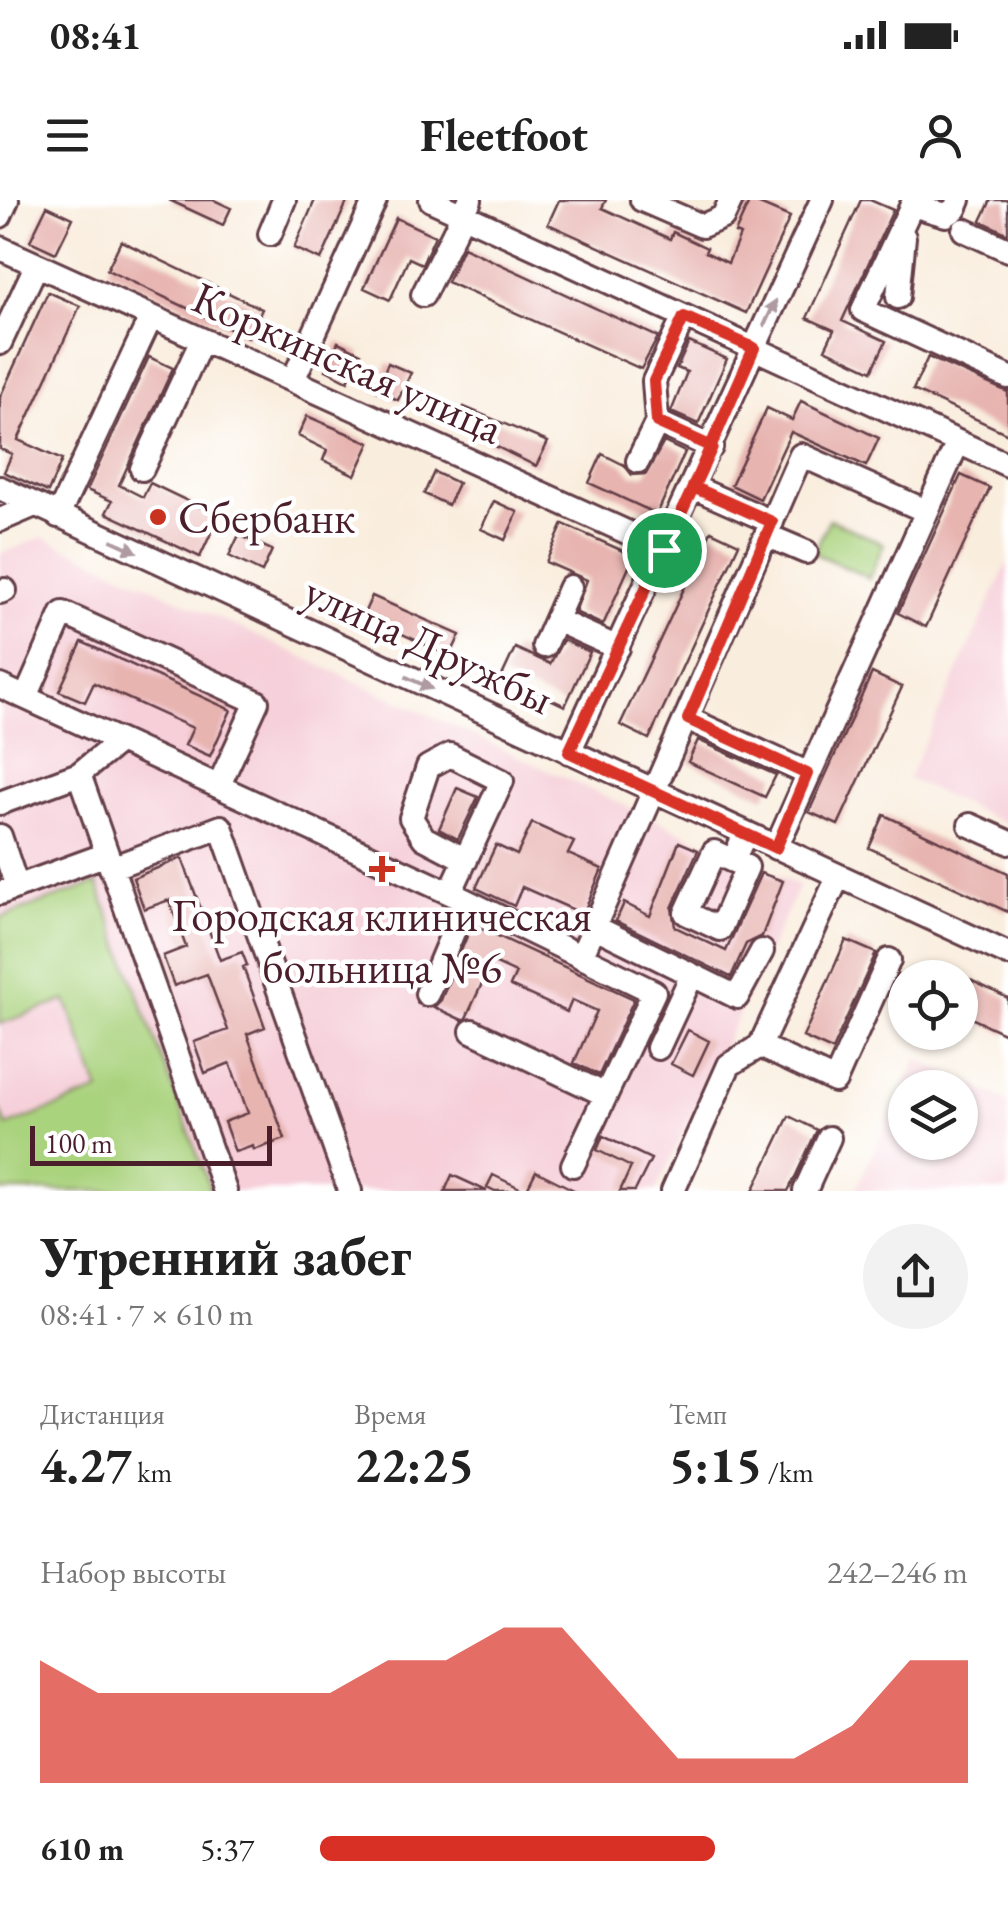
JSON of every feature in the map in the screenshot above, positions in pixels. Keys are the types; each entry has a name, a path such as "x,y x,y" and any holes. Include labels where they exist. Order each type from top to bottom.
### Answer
{"street":[{"path":"0,216 7,200"},
{"path":"270,234 284,200"},
{"path":"294,380 376,200"},
{"path":"431,200 466,207 684,317 1008,465"},
{"path":"642,200 702,226 723,217 731,200"},
{"path":"569,752 822,200"},
{"path":"906,208 946,215 959,200"},
{"path":"422,295 466,207"},
{"path":"898,297 906,208"},
{"path":"906,208 863,310 1008,377"},
{"path":"964,230 1008,250"},
{"name":"Коркинская улица","path":"0,248 664,550"},
{"path":"0,342 36,266"},
{"path":"58,516 151,317"},
{"path":"638,461 657,422 654,381 684,317"},
{"path":"142,470 202,340"},
{"path":"657,422 712,447"},
{"path":"776,848 958,442"},
{"path":"581,957 801,454 926,512"},
{"path":"693,487 806,552"},
{"name":"улица Дружбы","path":"0,488 1008,954"},
{"path":"0,520 36,506"},
{"path":"544,646 570,587"},
{"path":"26,698 63,613 257,702 219,786"},
{"path":"556,620 618,648"},
{"path":"0,686 654,992 572,1165"},
{"path":"688,719 807,774"},
{"path":"0,802 78,774 120,741"},
{"path":"427,994 466,860 502,782 450,756 428,767 411,818 424,838 466,860"},
{"path":"78,774 225,1191"},
{"path":"970,825 1008,842"},
{"path":"0,836 9,890 221,828 350,1191"},
{"path":"733,861 745,834"},
{"path":"673,1191 729,1065 760,1046 838,877"},
{"path":"594,927 737,996 762,951"},
{"path":"760,1046 834,1081 888,964"},
{"path":"658,1048 692,974"},
{"path":"472,1031 606,1095"},
{"path":"804,1191 830,1138"}],"shaded area":[{"name":"Городская клиническая больница №6","path":"43,537 799,886 656,1191 211,1191 97,883 0,918 0,554"},
{"path":"1008,562 1008,825 908,779"},
{"name":"Городская клиническая больница №6","path":"66,1000 100,1092 6,1126 0,1109 0,1024"},
{"path":"917,1059 940,1070 912,1070"},
{"path":"978,1088 1008,1102 1008,1191 855,1191 888,1121 888,1160 978,1160"}],"green space":[{"path":"829,519 884,544 869,578 814,553"},
{"path":"97,883 211,1191 0,1191 0,1109 7,1126 100,1091 66,1000 0,1024 0,918"}],"building":[{"path":"169,200 214,200 231,208 223,225"},
{"path":"315,200 348,200 321,260 294,248"},
{"path":"559,200 606,200 602,208 670,239 673,232 728,263 740,235 735,233 750,200 790,217 746,313 548,224"},
{"path":"861,200 893,210 842,321 886,341 872,371 825,349 834,330 807,318"},
{"path":"991,200 1008,200 1008,234 981,221"},
{"path":"47,206 73,218 56,253 30,241"},
{"path":"396,218 435,236 422,264 409,258 390,300 364,288"},
{"path":"121,241 262,309 248,337 107,270"},
{"path":"463,247 658,337 641,369 447,282"},
{"path":"48,292 80,306 18,440 62,460 48,492 4,472 12,454 0,449 0,397"},
{"path":"338,342 361,353 348,381 326,370"},
{"path":"689,342 727,359 698,424 671,412 687,372 677,368"},
{"path":"149,357 173,368 119,485 143,497 150,483 219,516 200,557 106,513 112,501 87,490"},
{"path":"928,357 1008,392 1008,434 913,390"},
{"path":"388,363 411,373 398,400 376,390"},
{"path":"801,401 879,438 866,466 791,432 760,499 731,485 767,408 792,420"},
{"path":"464,407 548,442 536,466 456,427"},
{"path":"307,416 370,443 355,475 323,460 327,450 298,436"},
{"path":"664,442 685,452 657,514 589,483 602,454 624,465 632,475 646,474"},
{"path":"434,472 458,483 448,505 424,494"},
{"path":"961,475 990,488 926,627 898,613"},
{"path":"494,501 518,512 505,540 481,529"},
{"path":"563,524 634,556 603,625 575,612 587,580 546,562"},
{"path":"711,531 739,544 649,739 620,725"},
{"path":"239,535 272,550 262,572 229,556"},
{"path":"372,596 460,635 450,656 363,616"},
{"path":"563,640 590,652 565,706 502,676 515,648 550,664"},
{"path":"82,642 231,710 210,756 185,745 193,728 94,683 85,702 59,691"},
{"path":"872,673 902,687 838,825 809,812"},
{"path":"698,740 776,775 765,797 688,762"},
{"path":"457,788 478,797 458,839 439,829"},
{"path":"884,815 1008,873 1008,912 869,848"},
{"path":"532,823 574,842 568,854 602,869 583,914 522,887 514,906 476,888 496,845 517,855"},
{"path":"679,842 698,850 672,908 675,927 726,951 761,873 783,881 762,936 746,944 731,977 616,921 624,903 650,916"},
{"path":"182,858 220,960 242,952 247,965 243,967 265,1027 247,1034 285,1139 254,1150 253,1146 235,1152 224,1122 248,1113 230,1063 205,1073 194,1042 228,1030 207,974 174,986 163,956 186,947 169,900 144,909 133,878"},
{"path":"472,924 634,999 599,1075 574,1063 597,1011 572,1000 567,1012 510,986 516,973 492,962 466,1018 462,1020 434,1007 441,1000"},
{"path":"846,940 876,953 832,1050 803,1037"},
{"path":"978,984 1008,998 1008,1035 978,1021"},
{"path":"688,1030 709,1041 693,1075 671,1064"},
{"path":"789,1116 817,1130 796,1175 788,1191 753,1191"},
{"path":"603,1136 651,1159 635,1191 620,1191 631,1167 597,1150"},
{"path":"536,1171 576,1191 526,1191"},
{"path":"452,1175 487,1191 445,1191"},
{"path":"493,1175 526,1191 495,1191 487,1187"}],"place":[{"name":"Сбербанк","path":"158,517"},
{"name":"Городская клиническая больница №6","path":"382,869"}],"route":[{"path":"664,550 569,752 776,848 807,774 688,719 772,522 693,487 712,447 754,348 684,317 654,381 657,422 712,447 664,550"}]}
